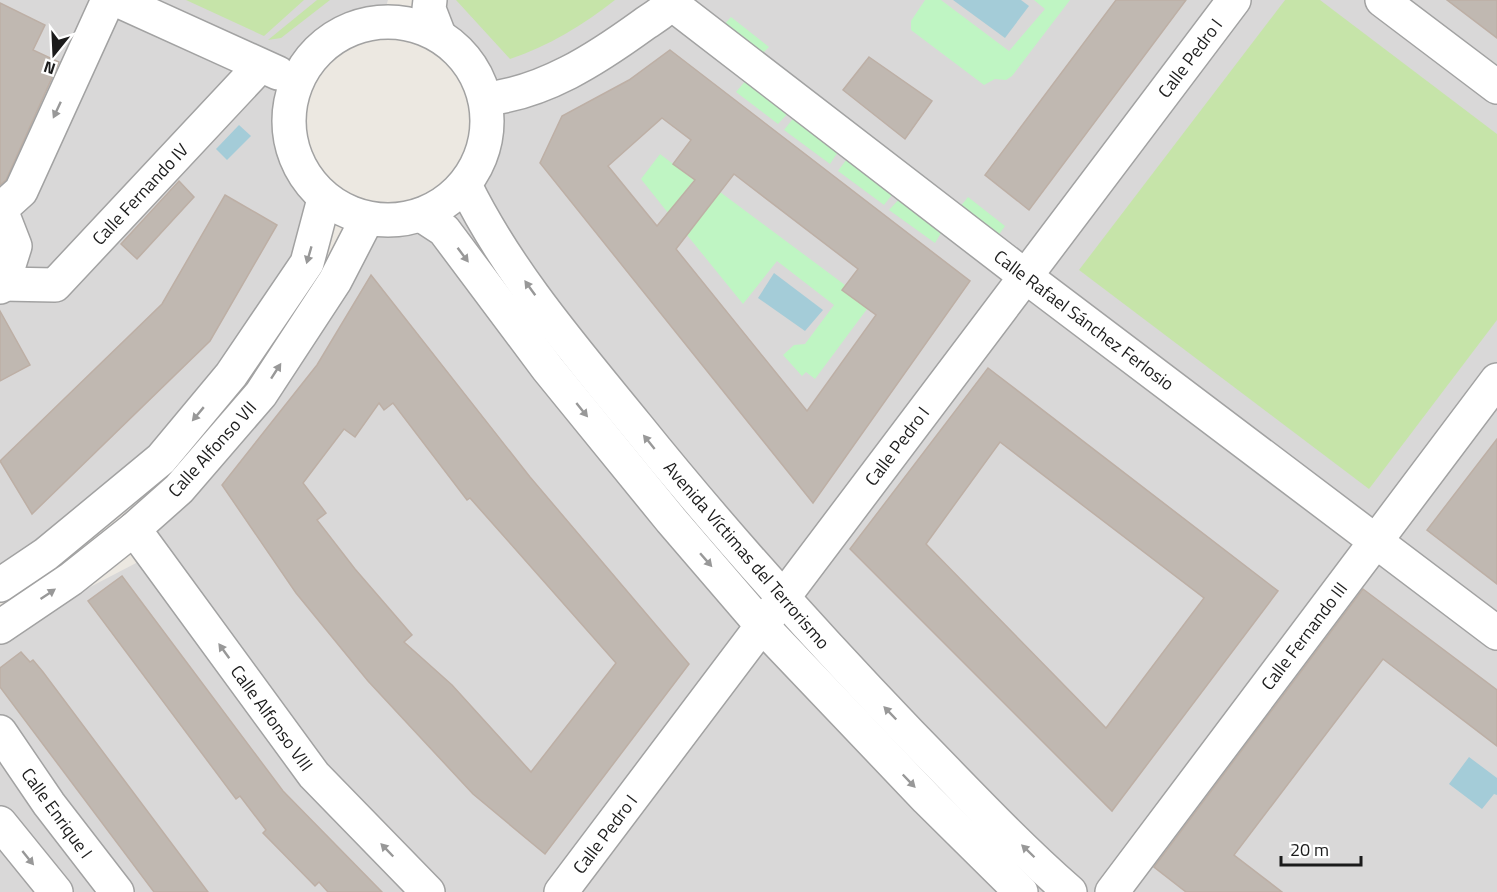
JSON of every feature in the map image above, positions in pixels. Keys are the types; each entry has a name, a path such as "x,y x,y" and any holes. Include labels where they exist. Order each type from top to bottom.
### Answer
{"street":[{"path":"1,210 21,191 108,0"},
{"path":"117,0 296,82"},
{"path":"430,0 429,9 439,35"},
{"name":"Calle Pedro I","path":"561,892 1234,0"},
{"path":"1383,0 1497,87"},
{"path":"485,99 509,96 550,82 614,46 674,2"},
{"name":"Calle Rafael Sánchez Ferlosio","path":"674,2 1025,276 1497,633"},
{"path":"384,11 439,35 466,60 478,78 485,99 487,134 480,159 465,185 445,203 421,215 396,221 367,219 344,211 324,198 303,174 290,142 288,111 296,82 306,63 335,36 384,11"},
{"name":"Calle Fernando IV","path":"1,210 15,246 2,285 55,285 260,66"},
{"name":"Avenida Víctimas del Terrorismo","path":"465,185 493,238 573,348 695,499 783,600 951,776 1070,892"},
{"name":"Calle Alfonso VII","path":"0,585 46,554 161,459 231,375 307,263 324,198"},
{"name":"Avenida Víctimas del Terrorismo","path":"421,215 444,230 548,369 763,627 927,799 1021,892"},
{"name":"Calle Alfonso VII","path":"0,627 70,579 134,529 179,489 261,394 335,281 367,219"},
{"name":"Calle Fernando III","path":"1112,892 1497,380"},
{"name":"Calle Alfonso VIII","path":"134,529 314,775 428,892"},
{"name":"Calle Enrique I","path":"0,732 49,804 117,892"},
{"path":"0,823 56,892"}],"shaded area":[{"path":"0,0 388,0 381,22 351,28 335,36 306,63 296,82 288,111 290,143 303,174 324,199 231,375 0,585"},
{"path":"430,0 1497,0 1497,892 0,892 0,634 138,562 179,489 367,219 396,221 421,215 445,203 465,185 480,159 487,134 485,99 478,78 467,60 439,35"}],"green space":[{"path":"186,0 304,0 264,36"},
{"path":"317,0 330,0 281,38 268,40"},
{"path":"456,0 615,0 565,34 510,59"},
{"path":"925,0 941,0 1009,51 1045,9 1034,0 1070,0 1012,76 1006,80 995,79 984,85 911,30 911,21"},
{"path":"1285,0 1320,0 1497,134 1497,320 1369,489 1079,270"},
{"path":"731,17 769,47 760,56 722,27"},
{"path":"747,79 790,111 778,124 736,92"},
{"path":"795,116 840,149 830,164 784,130"},
{"path":"660,154 694,180 668,213 641,179"},
{"path":"849,156 895,191 884,205 838,171"},
{"path":"720,192 845,285 842,290 867,309 815,379 806,372 802,376 783,355 794,345 805,344 834,305 777,261 743,304 687,235"},
{"path":"902,196 944,228 935,243 889,210"},
{"path":"968,197 1005,226 998,236 960,207"}],"water":[{"path":"953,0 1021,0 1029,6 1005,38"},
{"path":"239,125 251,136 227,160 216,149"},
{"path":"774,273 823,310 805,331 758,298"},
{"path":"1469,757 1497,778 1497,795 1494,794 1482,809 1449,784"}],"building":[{"path":"1116,0 1186,0 1029,210 985,175"},
{"path":"1447,0 1497,0 1497,38"},
{"path":"0,3 45,25 33,50 59,62 6,180 0,185"},
{"path":"670,50 970,281 813,503 540,163 562,116 629,80","holes":["662,118 691,140 673,164 695,180 657,226 608,166","734,174 858,269 842,290 876,315 807,411 676,249"]},
{"path":"869,57 932,101 905,139 843,90"},
{"path":"179,181 194,197 137,259 121,244"},
{"path":"225,195 277,225 210,341 32,514 0,461 162,304"},
{"path":"371,275 530,477 689,664 545,854 473,794 368,681 296,593 222,485 317,365","holes":["379,403 384,410 393,403 467,500 470,498 616,663 531,772 452,685 404,642 412,635 355,569 317,520 326,513 303,483 344,429 355,437"]},
{"path":"0,311 30,365 0,381"},
{"path":"988,368 1278,591 1112,811 850,549","holes":["1000,442 1204,598 1106,728 926,544"]},
{"path":"1497,439 1497,584 1427,530"},
{"path":"122,576 283,791 382,892 328,892 319,882 315,886 263,833 266,830 240,796 236,799 88,601"},
{"path":"1363,589 1497,690 1497,746 1383,659 1234,855 1282,892 1186,892 1154,867"},
{"path":"21,652 30,662 33,660 43,672 208,892 154,892 0,687 0,668"}]}
